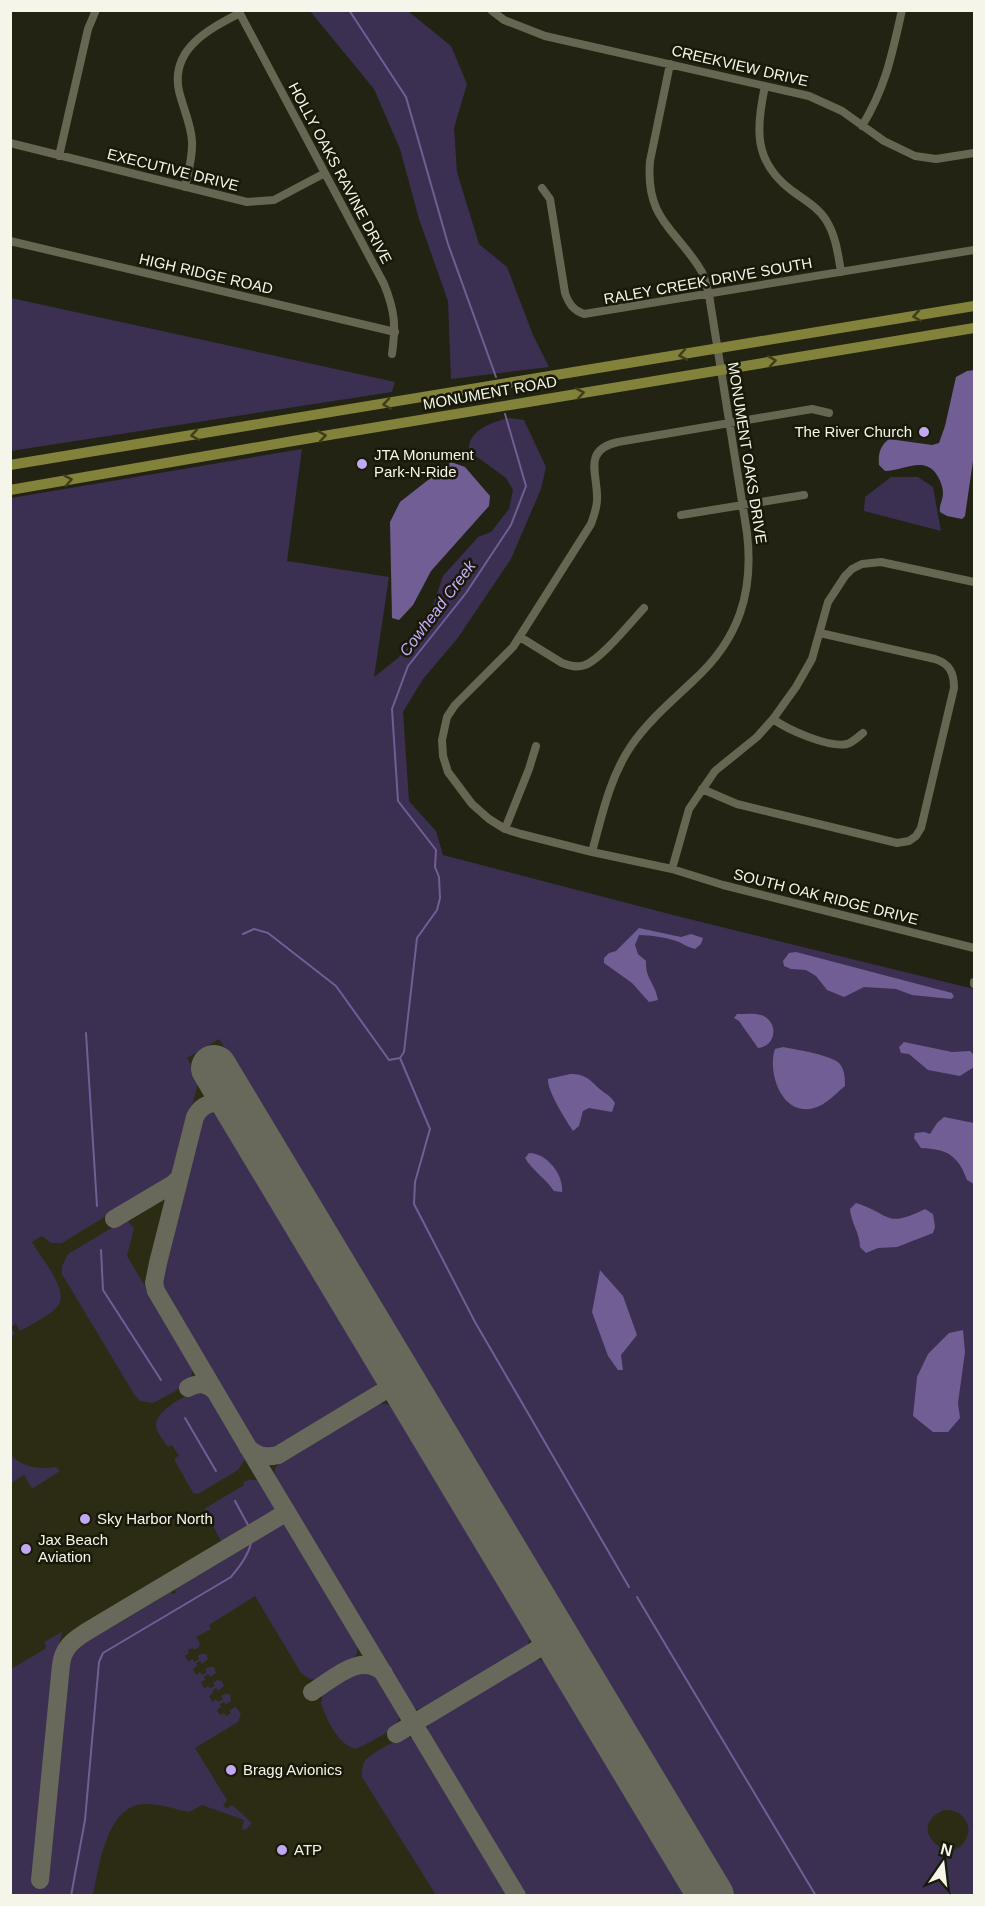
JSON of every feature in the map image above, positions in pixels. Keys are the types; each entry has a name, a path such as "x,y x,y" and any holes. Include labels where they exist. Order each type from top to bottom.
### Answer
{"main road":[{"name":"MONUMENT ROAD","path":"10,465 975,306"},
{"name":"MONUMENT ROAD","path":"10,490 975,328"},
{"path":"296,419 299,440"}],"street":[{"path":"59,156 88,28 96,10"},
{"name":"CREEKVIEW DRIVE","path":"491,10 514,24 545,36 822,101 843,111 884,141 915,156 936,159 975,153"},
{"path":"862,126 887,77 902,10"},
{"path":"185,187 192,140 178,89 182,61 193,42 202,34 239,12"},
{"name":"HOLLY OAKS RAVINE DRIVE","path":"239,12 384,284 394,317 395,332 392,354"},
{"name":"MONUMENT OAKS DRIVE","path":"592,852 608,793 630,747 651,721 710,665 733,633 746,596 749,564 743,505 709,295 703,275 665,226 651,192 650,161 670,64"},
{"path":"765,86 758,122 765,157 770,168 783,183 825,218 835,238 841,272"},
{"name":"EXECUTIVE DRIVE","path":"10,143 248,202 274,200 325,173"},
{"name":"RALEY CREEK DRIVE SOUTH","path":"542,188 550,199 568,303 573,309 584,314 975,250"},
{"name":"HIGH RIDGE ROAD","path":"10,241 395,332"},
{"path":"536,746 529,770 505,829 482,813 458,786 448,772 442,756 442,740 447,717 455,705 507,655 591,524 597,506 593,464 597,453 611,443 812,409 829,413"},
{"path":"681,515 804,495"},
{"path":"672,869 689,809 715,771 757,737 796,687 807,668 828,602 844,576 859,566 881,562 975,582"},
{"path":"520,637 562,663 579,666 595,659 644,608"},
{"path":"702,789 737,804 897,843 902,844 916,836 922,823 954,688 951,670 943,662 935,659 820,633"},
{"path":"773,719 792,732 840,744 854,740 863,733"},
{"name":"SOUTH OAK RIDGE DRIVE","path":"505,829 592,852 672,869 723,885 975,948"}],"shaded area":[{"path":"310,11 408,11 451,46 467,84 454,128 457,172 479,244 507,267 533,335 549,367 451,379 448,301 419,219 400,149 374,89"},
{"path":"11,298 395,382 392,392 11,451"},
{"path":"974,370 974,454 965,516 962,519 940,512 942,488 932,469 920,465 885,471 879,465 879,457 880,450 889,439 932,445 939,443 956,377"},
{"path":"510,418 524,420 546,467 541,489 511,559 457,639 423,679 403,712 409,801 436,831 443,855 677,916 974,989 974,1895 734,1895 219,1039 187,1058 199,1080 173,1175 62,1243 51,1243 42,1236 32,1242 57,1281 61,1297 56,1308 41,1319 20,1331 16,1324 11,1327 11,498 302,449 287,561 389,577 374,677 398,658 425,629 443,576 478,537 491,532 509,509 513,490 506,478 469,451 472,437 497,421","holes":["944,1810 950,1810 963,1817 968,1826 967,1837 960,1847 952,1850 934,1843 929,1835 928,1826 932,1817"]},
{"path":"451,462 465,467 490,496 489,506 431,571 413,605 399,620 392,618 390,522 400,502"},
{"path":"891,477 918,477 933,487 941,531 864,511 865,497"},
{"path":"10,524 945,1533 974,1895 11,1895"},
{"path":"639,928 681,937 691,934 703,938 701,944 695,949 672,940 639,935 635,945 638,954 646,961 647,972 658,1000 649,1002 632,983 604,963 604,958 609,953 616,951"},
{"path":"796,952 952,993 954,997 951,999 912,995 896,989 864,987 844,997 827,990 816,976 806,970 784,966 783,961 789,953"},
{"path":"737,1014 758,1014 767,1018 773,1028 769,1043 758,1048 739,1021 734,1018"},
{"path":"904,1042 952,1052 970,1051 974,1055 974,1067 960,1076 928,1070 909,1054 901,1053 899,1047"},
{"path":"783,1047 828,1057 839,1063 844,1074 845,1086 818,1107 803,1109 793,1106 785,1100 780,1091 773,1070 775,1049"},
{"path":"570,1074 587,1078 615,1103 612,1112 589,1108 583,1111 579,1126 573,1131 548,1084 548,1079"},
{"path":"209,1112 219,1115 377,1377 376,1386 372,1391 299,1436 271,1450 260,1450 250,1439 163,1294 160,1285 200,1117"},
{"path":"944,1117 974,1123 974,1184 967,1180 960,1165 950,1155 938,1150 921,1148 914,1138 915,1133 930,1134"},
{"path":"529,1153 542,1157 553,1166 560,1179 562,1192 554,1191 532,1167 525,1158"},
{"path":"856,1203 895,1219 925,1209 933,1214 935,1227 933,1233 897,1247 878,1248 866,1253 860,1247 850,1209"},
{"path":"123,1221 128,1221 134,1228 127,1256 192,1365 190,1378 186,1383 153,1403 140,1401 134,1394 62,1274 62,1266 68,1254"},
{"path":"600,1270 623,1296 637,1335 621,1355 623,1370 618,1370 608,1356 592,1312"},
{"path":"963,1330 965,1352 958,1403 960,1418 948,1432 933,1432 913,1416 917,1377 928,1354 949,1333"},
{"path":"199,1391 210,1395 246,1458 238,1470 198,1494 193,1493 174,1459 179,1456 172,1445 168,1447 156,1426 160,1415 166,1409 187,1395"},
{"path":"379,1404 395,1407 531,1634 527,1647 522,1652 424,1710 416,1708 407,1701 278,1485 275,1476 276,1467 292,1452"},
{"path":"10,1454 25,1465 37,1468 56,1467 60,1471 32,1489 24,1475 11,1483"},
{"path":"257,1480 264,1485 358,1641 357,1654 352,1660 319,1680 310,1679 301,1673 255,1596 209,1625 211,1629 196,1637 200,1643 199,1647 188,1650 189,1653 185,1656 188,1661 193,1659 194,1662 201,1654 206,1654 208,1659 202,1664 200,1661 196,1663 197,1666 193,1669 196,1675 200,1672 202,1675 207,1672 205,1669 214,1667 216,1673 210,1677 208,1674 201,1682 204,1688 208,1686 210,1688 215,1686 213,1683 217,1680 222,1681 224,1686 218,1691 216,1688 209,1696 212,1702 216,1699 218,1702 223,1699 221,1696 230,1694 231,1701 220,1704 221,1707 217,1710 220,1715 224,1713 226,1716 231,1713 229,1710 236,1707 241,1714 238,1722 195,1748 227,1800 223,1805 227,1809 232,1805 252,1823 242,1830 244,1820 202,1805 189,1812 160,1805 143,1804 130,1808 112,1827 106,1840 93,1895 11,1895 11,1669 45,1649 44,1642 62,1632 55,1665 36,1880 46,1882 70,1642 80,1629 101,1616 109,1629 171,1592 176,1593 175,1590 178,1587 176,1584 228,1554 204,1509 244,1485 243,1482"},
{"path":"533,1659 547,1661 688,1895 524,1895 427,1732 429,1722 433,1718"},
{"path":"367,1669 380,1677 396,1702 399,1717 397,1723 385,1734 356,1749 344,1743 339,1737 330,1724 321,1703 326,1690"},
{"path":"407,1736 418,1741 510,1895 436,1895 362,1777 363,1765 367,1759 384,1747"}],"waterway":[{"name":"Cowhead Creek","path":"349,10 406,97 448,244 496,377"},
{"name":"Cowhead Creek","path":"243,934 254,929 268,933 336,986 389,1060 400,1058 404,1052 417,938 437,910 440,898 439,877 435,867 436,850 398,801 392,709 408,666 466,593 511,525 526,486 505,414"},
{"path":"86,1033 97,1206"},
{"path":"400,1058 430,1129 415,1182 414,1204 475,1322 629,1587"},
{"path":"101,1250 103,1290 161,1380"},
{"path":"185,1418 216,1471"},
{"path":"235,1501 248,1525"},
{"path":"71,1896 85,1820 99,1662 103,1653 231,1577 245,1557 251,1543"},
{"path":"637,1597 816,1896"}],"taxiway":[{"path":"240,1110 215,1103 204,1106 195,1117 158,1263 154,1283 156,1291 517,1896"},
{"path":"114,1219 173,1184 180,1177"},
{"path":"248,1448 262,1456 278,1455 402,1380"},
{"path":"188,1388 202,1384 215,1391"},
{"path":"40,1880 61,1665 66,1649 86,1632 287,1512"},
{"path":"396,1734 556,1638"},
{"path":"312,1692 338,1674 357,1666 375,1667 384,1673"}],"runway":[{"path":"214,1068 711,1896"}],"place":[{"name":"The River Church","path":"924,432"},
{"name":"JTA Monument Park-N-Ride","path":"362,464"},
{"name":"Sky Harbor North","path":"85,1519"},
{"name":"Jax Beach Aviation","path":"26,1549"},
{"name":"Bragg Avionics","path":"231,1770"},
{"name":"ATP","path":"282,1850"}]}
